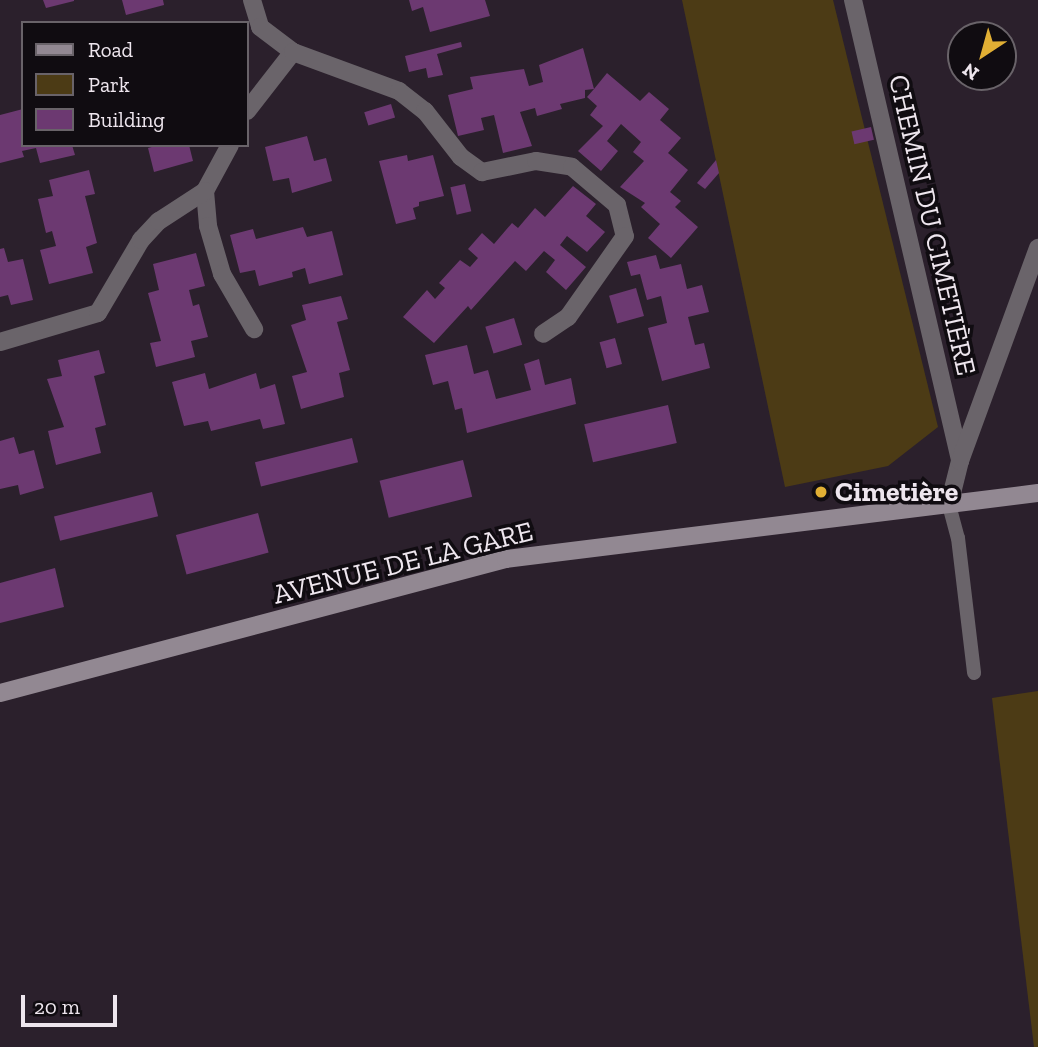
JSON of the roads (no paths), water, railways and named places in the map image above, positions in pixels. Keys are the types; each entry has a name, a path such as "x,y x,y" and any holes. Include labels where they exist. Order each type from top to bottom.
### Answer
{"street":[{"path":"252,0 260,27 293,52 336,65 414,100 473,168 491,173 536,161 561,162 617,205 625,228 617,252 568,317 543,334"},
{"name":"CHEMIN DU CIMETIÈRE","path":"853,0 960,461"},
{"path":"248,110 293,52"},
{"path":"0,342 98,313 141,240 159,221 205,191 229,147"},
{"path":"205,191 208,226 222,274 254,329"},
{"path":"950,505 960,461 1038,248"},
{"name":"AVENUE DE LA GARE","path":"0,693 506,559 1038,493"}],"lane":[{"path":"950,505 958,538 974,673"}],"place":[{"name":"Cimetière","path":"821,492"}]}
